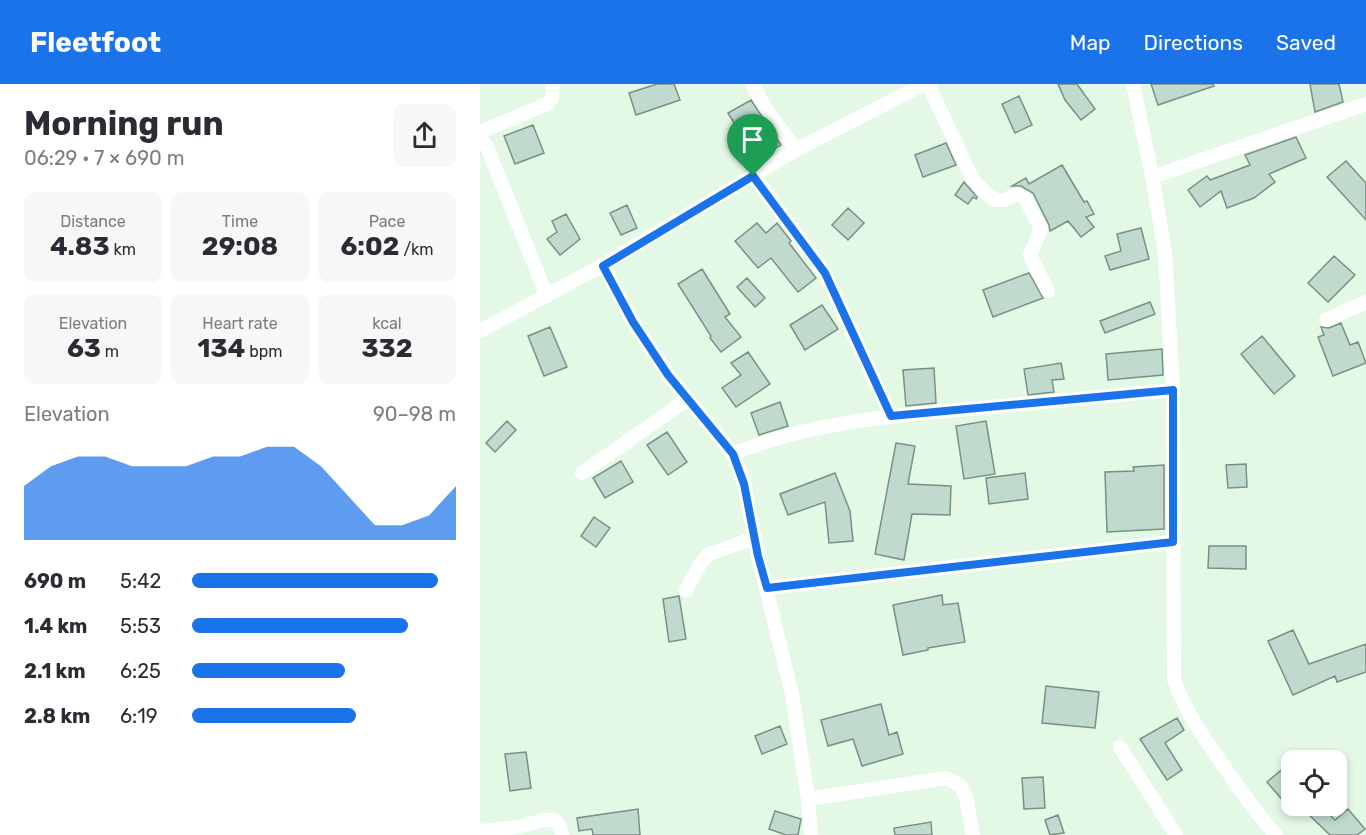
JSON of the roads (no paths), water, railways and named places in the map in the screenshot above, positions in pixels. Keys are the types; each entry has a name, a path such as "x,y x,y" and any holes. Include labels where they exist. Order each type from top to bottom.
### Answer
{"street":[{"path":"547,296 480,134 547,104 552,98 553,84"},
{"path":"752,84 765,107 796,150"},
{"path":"1132,84 1152,177 1165,254 1173,390 1174,680 1180,697 1216,755 1260,817 1276,835"},
{"path":"480,331 603,266 796,150 922,85 973,180 996,200 1004,200 1017,194 1025,198 1041,229 1030,255 1048,291"},
{"path":"1152,177 1366,104"},
{"path":"753,176 825,273 891,416"},
{"path":"603,266 633,322 668,375 733,454 744,484 792,694 808,799 811,835"},
{"path":"1326,320 1366,302"},
{"path":"733,454 761,442 891,416 1173,390"},
{"path":"582,473 688,399"},
{"path":"686,590 700,564 709,554 755,538"},
{"path":"767,588 1173,542"},
{"path":"1120,747 1176,835"},
{"path":"808,799 946,778 960,785 966,797 973,835"},
{"path":"480,831 555,820 560,826 562,835"}]}
